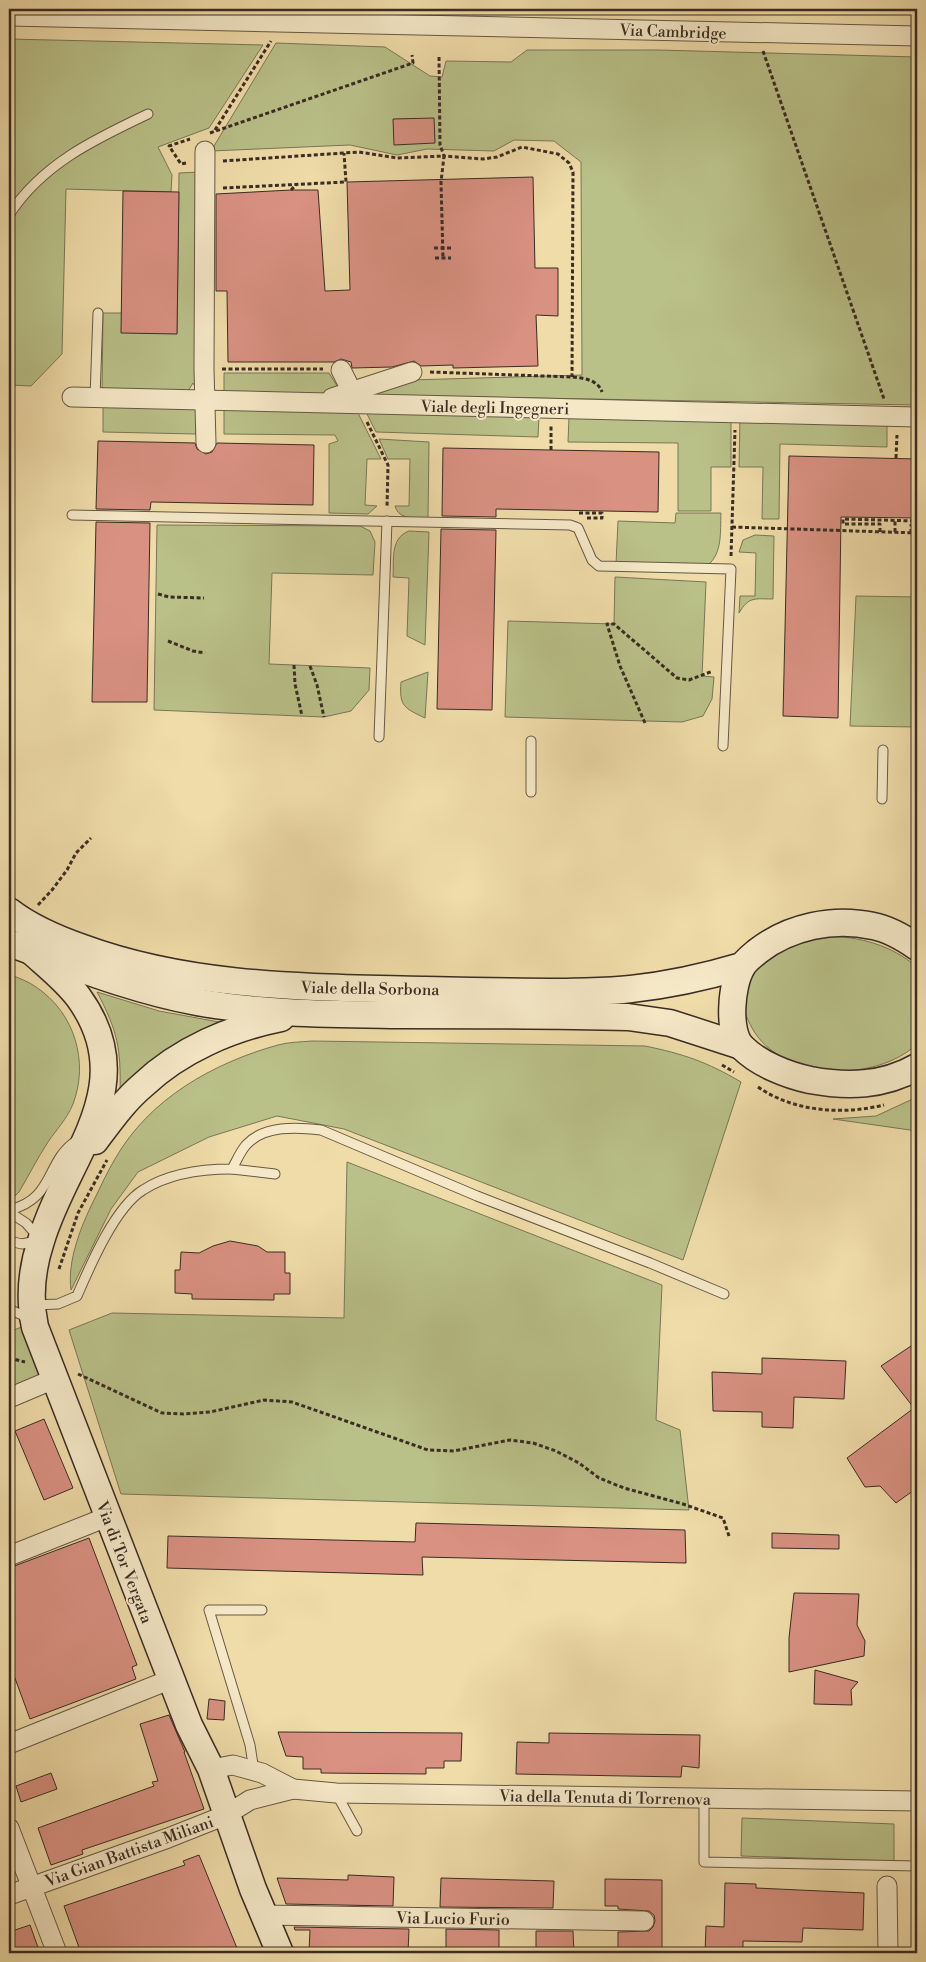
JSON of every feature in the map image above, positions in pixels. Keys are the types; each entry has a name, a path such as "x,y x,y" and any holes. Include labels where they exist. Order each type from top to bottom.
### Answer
{"street":[{"name":"Via Cambridge","path":"9,16 917,36"},
{"path":"203,146 206,443"},
{"path":"340,370 354,397"},
{"path":"72,397 318,402 354,397 412,372"},
{"name":"Viale degli Ingegneri","path":"354,397 735,413 917,417"},
{"name":"Viale della Sorbona","path":"16,916 71,944 102,955 151,968 234,982 299,987 598,991 631,989 690,980 742,966"},
{"path":"741,1046 735,1031 732,1014 732,997 736,982 742,966 768,943 780,936 820,925 872,926 887,930 917,947"},
{"name":"Viale della Sorbona","path":"19,947 81,970 154,992 220,1006 303,1014 635,1018 679,1025 741,1046 755,1057 786,1073 804,1079 832,1084 860,1084 883,1081 904,1074 917,1067"},
{"name":"Via di Tor Vergata","path":"19,947 78,996 91,1018 99,1038 104,1060 103,1092 97,1114 58,1198 41,1240 25,1313 64,1376 107,1517 189,1725 211,1769 226,1815 279,1953"},
{"name":"Via di Tor Vergata","path":"74,1166 131,1096 167,1066 195,1048 229,1034 256,1024 303,1014"},
{"path":"9,1398 64,1376"},
{"path":"9,1556 107,1517"},
{"path":"9,1744 164,1682"},
{"name":"Via della Tenuta di Torrenova","path":"211,1769 233,1765 254,1771 293,1789 336,1793 917,1801"},
{"name":"Via della Tenuta di Torrenova","path":"226,1815 250,1800 293,1789"},
{"name":"Via Gian Battista Miliani","path":"9,1895 168,1838 226,1815"},
{"name":"Via Gian Battista Miliani","path":"9,1828 57,1953"},
{"path":"887,1886 888,1953"},
{"name":"Via Lucio Furio","path":"263,1915 644,1921"}],"lane":[{"path":"9,215 31,187 62,160 92,142 148,114"},
{"path":"95,397 98,313"},
{"path":"72,516 570,524 578,528 592,560 599,566 730,569 723,746"},
{"path":"379,737 387,521"},
{"path":"531,741 531,792"},
{"path":"882,799 883,750"},
{"path":"232,1169 246,1146 256,1137 279,1129 306,1128 321,1130 477,1196 650,1263 724,1294"},
{"path":"9,1211 21,1207 34,1199 45,1186 66,1149 87,1135"},
{"path":"25,1313 58,1304 77,1296 92,1263 115,1221 142,1190 166,1179 203,1170 232,1169 275,1174"},
{"path":"9,1211 26,1223 41,1240 22,1244 9,1241"},
{"path":"254,1771 250,1746 209,1610 262,1610"},
{"path":"336,1793 358,1831"},
{"path":"704,1798 704,1862 917,1866"}],"path":[{"path":"271,42 215,131 203,146 181,164 169,146 203,146 344,153 359,152 397,158 444,156 490,158 522,147 558,154 569,163 573,172 572,377"},
{"path":"763,50 890,416"},
{"path":"203,146 215,131 413,63 412,55"},
{"path":"439,57 440,145 444,156 441,182 443,258"},
{"path":"216,188 346,182 344,153"},
{"path":"290,190 297,184"},
{"path":"434,248 451,248"},
{"path":"435,258 451,258"},
{"path":"354,397 388,465 387,521"},
{"path":"730,569 735,413"},
{"path":"880,532 880,524 843,524 843,519 917,521"},
{"path":"895,519 895,532"},
{"path":"911,533 911,525 917,525"},
{"path":"732,528 917,533"},
{"path":"158,594 169,597 204,598"},
{"path":"645,723 620,666 607,624 614,624 676,678 689,680 712,671 726,671"},
{"path":"168,641 193,651 205,653"},
{"path":"294,665 295,684 302,716"},
{"path":"310,666 317,685 324,717"},
{"path":"16,916 52,890 67,870 76,853 91,838"},
{"path":"716,1062 737,1074"},
{"path":"751,1083 766,1093 788,1101 821,1109 847,1111 886,1104"},
{"path":"57,1274 78,1213 107,1159"},
{"path":"9,1358 33,1364"},
{"path":"64,1376 162,1413 210,1412 264,1400 292,1402 428,1450 454,1451 510,1440 533,1443 556,1451 607,1482 723,1518 729,1536"}],"green space":[{"path":"9,39 263,45 209,128 158,147 172,175 171,192 66,189 62,354 31,386 9,385"},
{"path":"276,43 385,47 430,76 442,77 446,61 511,62 527,50 658,50 917,57 917,405 371,395 410,380 582,375 581,162 554,141 514,140 494,151 427,149 397,155 350,145 211,151"},
{"path":"200,172 198,252 194,255 197,259 197,390 193,383 188,391 102,390 103,313 121,313 177,333 179,173"},
{"path":"224,373 329,373 339,389 319,395 224,393"},
{"path":"103,405 197,408 196,434 103,432"},
{"path":"224,409 357,411 381,459 367,459 365,505 377,506 368,514 329,513 329,444 338,441 335,435 224,434"},
{"path":"366,412 539,416 538,437 376,432"},
{"path":"569,417 731,418 731,467 711,467 711,511 678,511 678,443 568,442"},
{"path":"740,418 887,422 887,447 780,444 779,519 762,519 763,467 739,467"},
{"path":"379,439 429,442 428,518 408,517 397,511 395,506 409,506 410,459 388,459"},
{"path":"676,513 721,513 718,549 716,555 707,566 616,564 618,521 675,523"},
{"path":"157,525 360,526 370,531 375,542 373,575 272,573 269,664 370,668 369,690 351,711 324,717 154,710"},
{"path":"409,531 429,532 425,645 407,636 409,578 393,577 393,557 396,544 403,534"},
{"path":"755,535 774,536 773,599 749,601 739,613 740,596 755,596 756,553 739,552 743,540"},
{"path":"615,577 706,582 702,676 714,677 712,699 703,716 682,722 505,717 508,621 614,624"},
{"path":"856,596 917,597 917,727 850,726"},
{"path":"428,672 425,718 412,712 404,705 401,696 401,682"},
{"path":"827,936 864,940 897,953 917,967 917,1044 899,1057 878,1065 854,1070 806,1067 784,1058 766,1046 752,1028 745,1011 744,1002 746,991 756,966 794,943"},
{"path":"9,974 36,987 60,1010 69,1024 75,1040 79,1055 79,1072 78,1088 68,1115 44,1148 19,1192 15,1196 9,1197"},
{"path":"97,992 159,1011 230,1024 120,1093 120,1064 117,1041 110,1018"},
{"path":"312,1041 645,1046 672,1052 695,1060 741,1082 683,1260 344,1129 277,1116 209,1137 138,1172 111,1209 71,1290 70,1279 73,1256 84,1221 115,1159 146,1118 164,1101 185,1086 230,1062 282,1044"},
{"path":"917,1097 917,1131 833,1119 876,1116"},
{"path":"347,1162 662,1285 656,1420 680,1430 689,1510 121,1494 69,1330 112,1313 344,1318"},
{"path":"24,1326 42,1376 9,1389 9,1332"},
{"path":"742,1818 894,1824 894,1861 741,1856"}],"building":[{"path":"434,118 435,143 394,145 393,119"},
{"path":"533,177 535,268 558,268 558,316 536,315 538,366 453,368 453,365 421,366 414,361 392,367 352,368 351,362 341,359 334,362 228,362 227,291 216,291 216,194 318,190 325,291 350,290 347,182"},
{"path":"123,191 179,192 177,334 121,333"},
{"path":"98,441 195,443 197,449 206,454 212,452 217,443 314,445 313,505 151,502 150,510 96,509"},
{"path":"443,448 659,452 658,512 496,509 496,517 442,516"},
{"path":"789,456 917,459 917,518 841,517 838,718 783,716"},
{"path":"96,522 150,523 147,702 92,702"},
{"path":"441,529 496,530 492,710 437,709"},
{"path":"230,1241 258,1246 267,1252 285,1252 285,1273 290,1273 290,1294 274,1294 274,1300 192,1299 192,1294 175,1293 175,1270 180,1270 181,1252 199,1253"},
{"path":"917,1342 917,1488 896,1503 880,1486 865,1487 847,1458 914,1408 881,1366"},
{"path":"762,1358 846,1361 844,1399 794,1397 793,1428 762,1427 762,1412 713,1411 712,1372 762,1374"},
{"path":"44,1419 73,1488 44,1500 15,1431"},
{"path":"416,1523 685,1530 686,1563 422,1557 423,1575 167,1568 168,1536 415,1542"},
{"path":"772,1533 839,1535 839,1549 772,1548"},
{"path":"89,1538 137,1665 132,1667 136,1679 30,1719 9,1662 9,1568"},
{"path":"794,1593 859,1594 857,1625 865,1641 864,1656 789,1672 789,1638"},
{"path":"815,1670 858,1682 851,1690 852,1705 814,1704"},
{"path":"209,1699 225,1701 224,1720 207,1719"},
{"path":"169,1715 185,1752 204,1809 82,1850 83,1854 51,1865 38,1828 154,1786 152,1782 158,1781 140,1724"},
{"path":"278,1732 462,1733 461,1761 444,1761 444,1768 426,1768 426,1774 321,1773 321,1769 303,1769 303,1757 286,1756"},
{"path":"549,1733 700,1735 699,1768 682,1766 681,1777 516,1774 517,1742 549,1743"},
{"path":"51,1773 57,1789 21,1802 16,1786"},
{"path":"199,1855 239,1953 81,1953 64,1906 185,1865 183,1861"},
{"path":"348,1875 394,1877 393,1906 286,1904 277,1878 348,1880"},
{"path":"441,1878 554,1881 553,1908 440,1907"},
{"path":"605,1879 662,1880 662,1953 618,1953 618,1932 649,1931 655,1921 654,1915 649,1911 618,1909 618,1906 605,1906"},
{"path":"725,1883 756,1884 756,1888 864,1893 863,1930 803,1928 802,1942 743,1941 743,1953 705,1953 706,1926 724,1927"},
{"path":"30,1925 40,1953 9,1953 9,1932"},
{"path":"294,1927 409,1929 408,1953 309,1951 310,1930 295,1930"},
{"path":"446,1929 499,1930 499,1953 446,1953"},
{"path":"536,1931 573,1931 574,1953 536,1953"}]}
